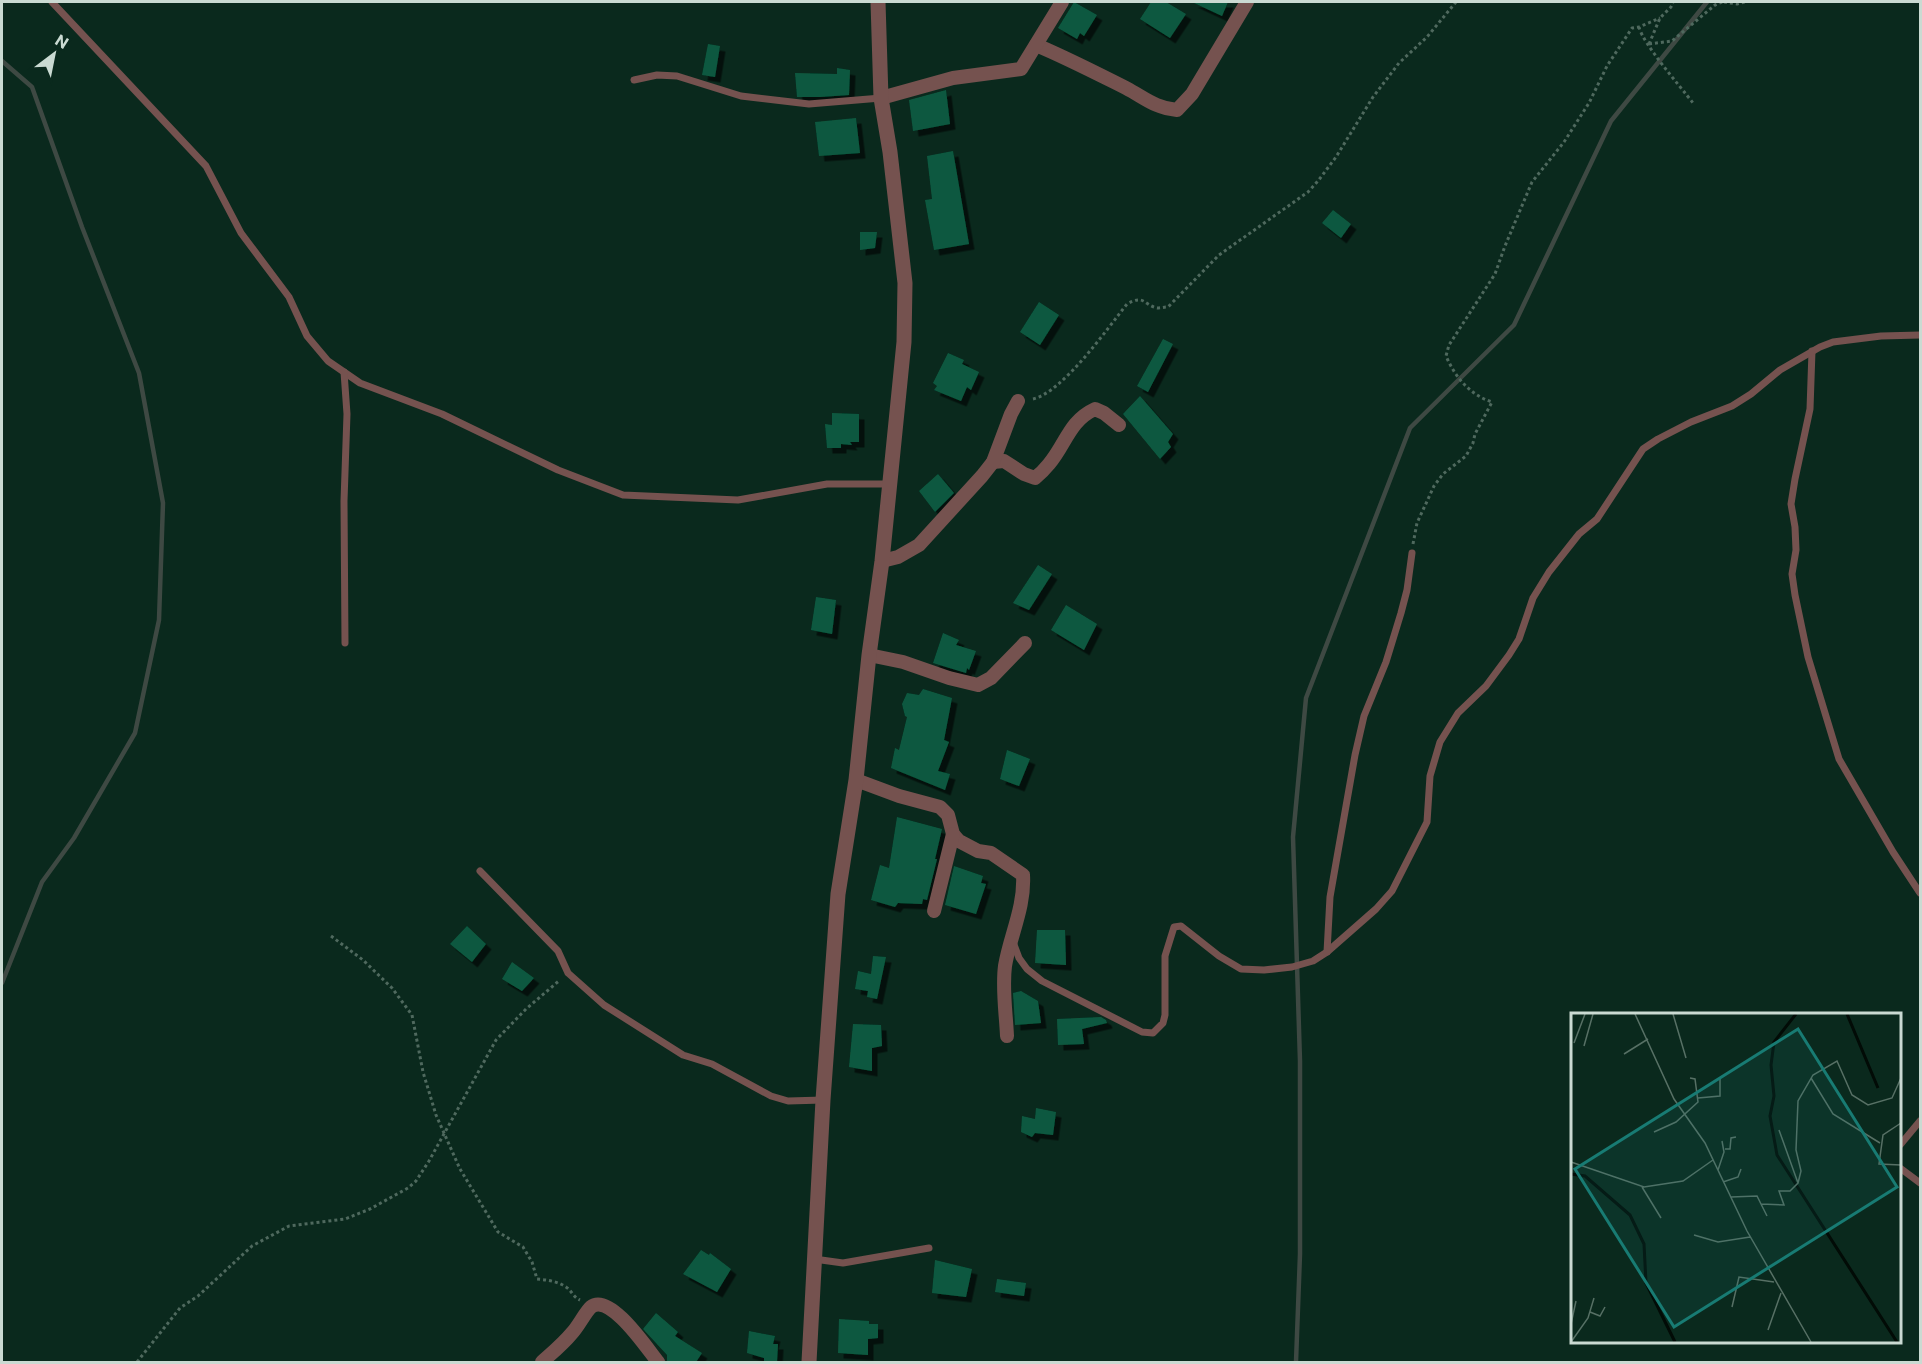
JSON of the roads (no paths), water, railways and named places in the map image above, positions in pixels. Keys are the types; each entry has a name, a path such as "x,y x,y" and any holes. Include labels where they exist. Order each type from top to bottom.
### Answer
{"street":[{"path":"808,1362 838,894 856,780 869,655 882,561 904,342 905,283 890,152 881,98 878,2"},
{"path":"881,98 953,78 1021,69 1062,2"},
{"path":"1036,45 1071,60 1161,109 1177,110 1192,94 1247,2"},
{"path":"882,561 898,557 919,545 982,476 993,462 1018,401"},
{"path":"993,462 1004,461 1035,478 1049,465 1073,425 1083,415 1095,409 1119,425"},
{"path":"869,655 903,662 949,678 978,685 991,678 1025,643"},
{"path":"856,780 899,796 940,807 948,815 953,834 934,911"},
{"path":"953,834 967,846 991,853 1023,875 1023,887 1013,940 1005,966 1004,996 1007,1036"},
{"path":"542,1362 572,1334 591,1307 601,1304 620,1315 658,1362"}],"lane":[{"path":"52,2 206,166 241,233 289,297 307,336 328,360 360,383 442,414 558,470 623,495 738,500 827,484 890,484"},
{"path":"634,80 657,75 677,76 741,96 809,105 881,98"},
{"path":"1013,940 1019,958 1027,969 1042,981 1142,1032 1153,1033 1159,1029 1164,1015 1165,956 1174,927 1181,926 1219,956 1241,969 1264,970 1292,967 1313,960 1327,952 1376,909 1392,891 1427,822 1430,776 1440,742 1458,713 1486,686 1509,655 1519,639 1533,598 1549,572 1579,534 1596,519 1643,449 1691,422 1732,406 1780,370 1812,351 1833,342 1881,336 1920,335"},
{"path":"1812,351 1810,409 1791,504 1795,527 1796,550 1792,574 1795,595 1808,657 1839,759 1893,852 1920,893"},
{"path":"344,372 347,414 344,501 345,643"},
{"path":"1327,952 1330,897 1355,754 1364,716 1386,663 1401,613 1412,553"},
{"path":"480,871 558,951 568,973 604,1005 683,1055 712,1064 771,1096 788,1101 823,1100"},
{"path":"1901,1143 1920,1121"},
{"path":"1901,1169 1920,1183"},
{"path":"814,1259 843,1263 929,1248"}],"waterway":[{"path":"1296,1362 1300,1254 1300,1061 1293,837 1306,698 1410,428 1514,325 1611,121 1707,2"},
{"path":"2,61 32,87 82,227 139,373 163,503 159,620 135,733 74,838 42,882 2,983"}]}
